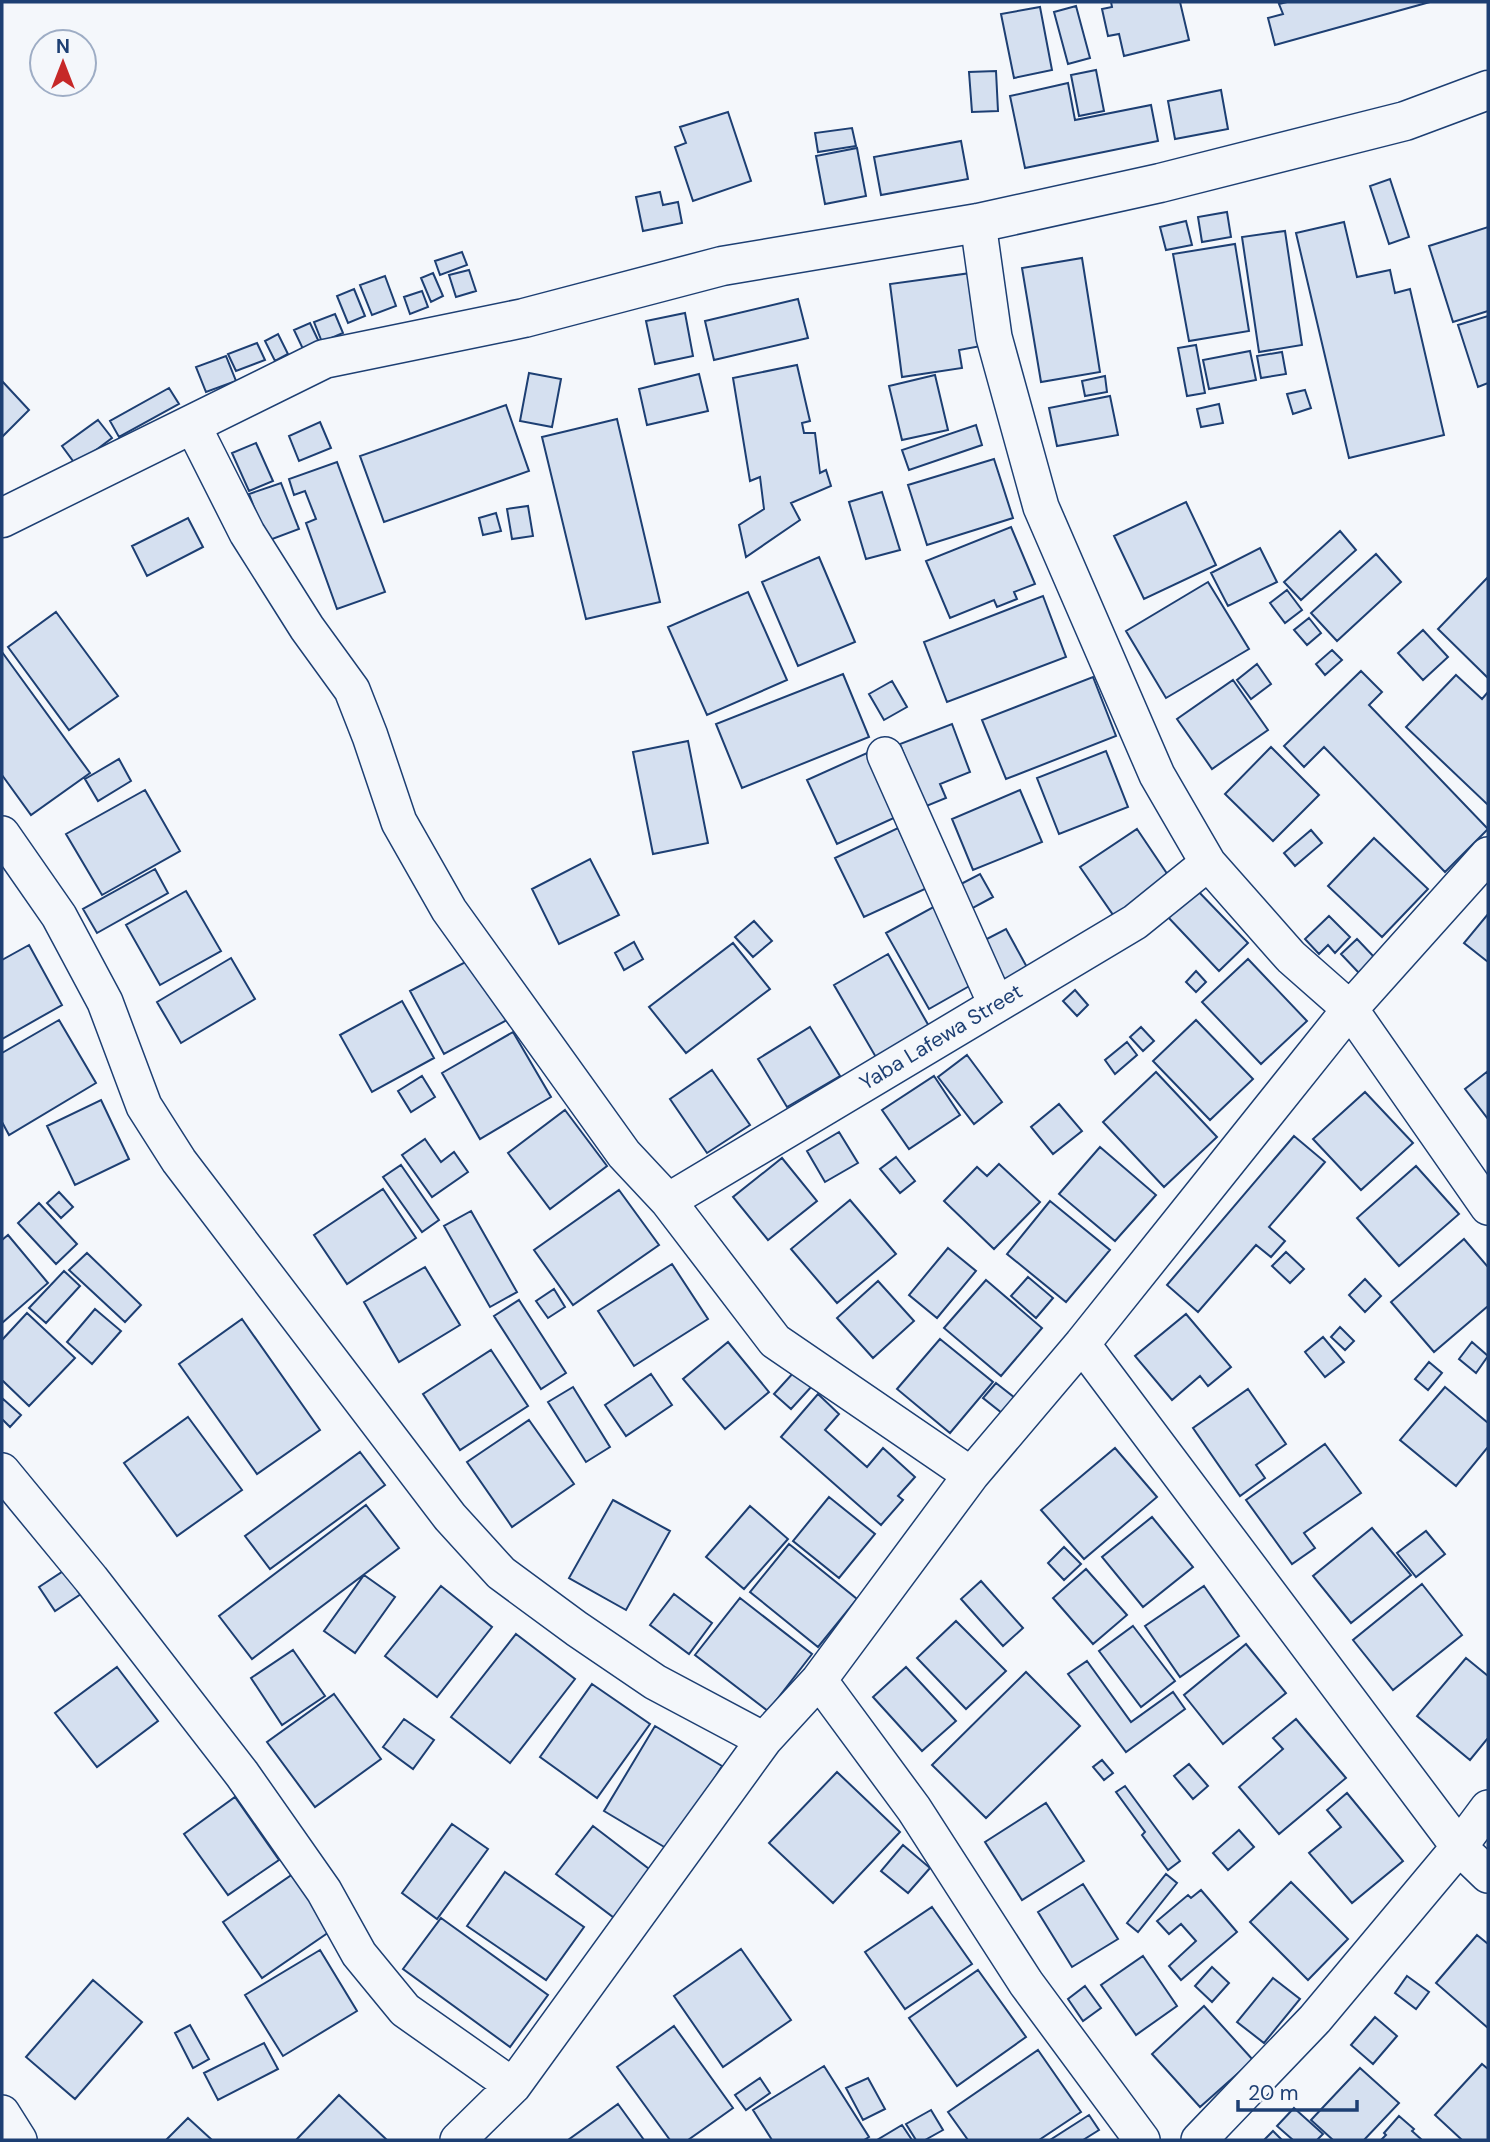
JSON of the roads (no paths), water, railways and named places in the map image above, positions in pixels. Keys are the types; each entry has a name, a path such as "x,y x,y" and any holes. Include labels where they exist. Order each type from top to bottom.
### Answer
{"main road":[{"path":"2,518 324,359 524,317 722,266 978,223 1160,183 1392,124 1488,90"}],"street":[{"path":"978,223 994,337 1041,507 1157,775 1208,863 1291,957 1350,1009 1488,1207"},
{"path":"192,424 247,533 307,628 352,690 399,822 449,910 624,1154 668,1201 775,1341 971,1475"},
{"path":"885,755 996,1004"},
{"path":"2,834 66,929 105,1002 144,1106 178,1161 450,1517 501,1573 576,1629 655,1682 764,1740"},
{"path":"458,2140 513,2086 764,1740 819,1680 971,1475 1082,1344 1350,1009 1488,855"},
{"name":"Yaba Lafewa Street","path":"668,1201 1135,922 1208,863"},
{"path":"1082,1344 1458,1847 1488,1875"},
{"path":"2,1471 91,1579 242,1774 324,1891 359,1954 405,2010 513,2086"},
{"path":"819,1680 914,1809 1026,1983 1142,2140"},
{"path":"1199,2140 1315,2019 1488,1808"},
{"path":"2,2113 19,2140"}]}
